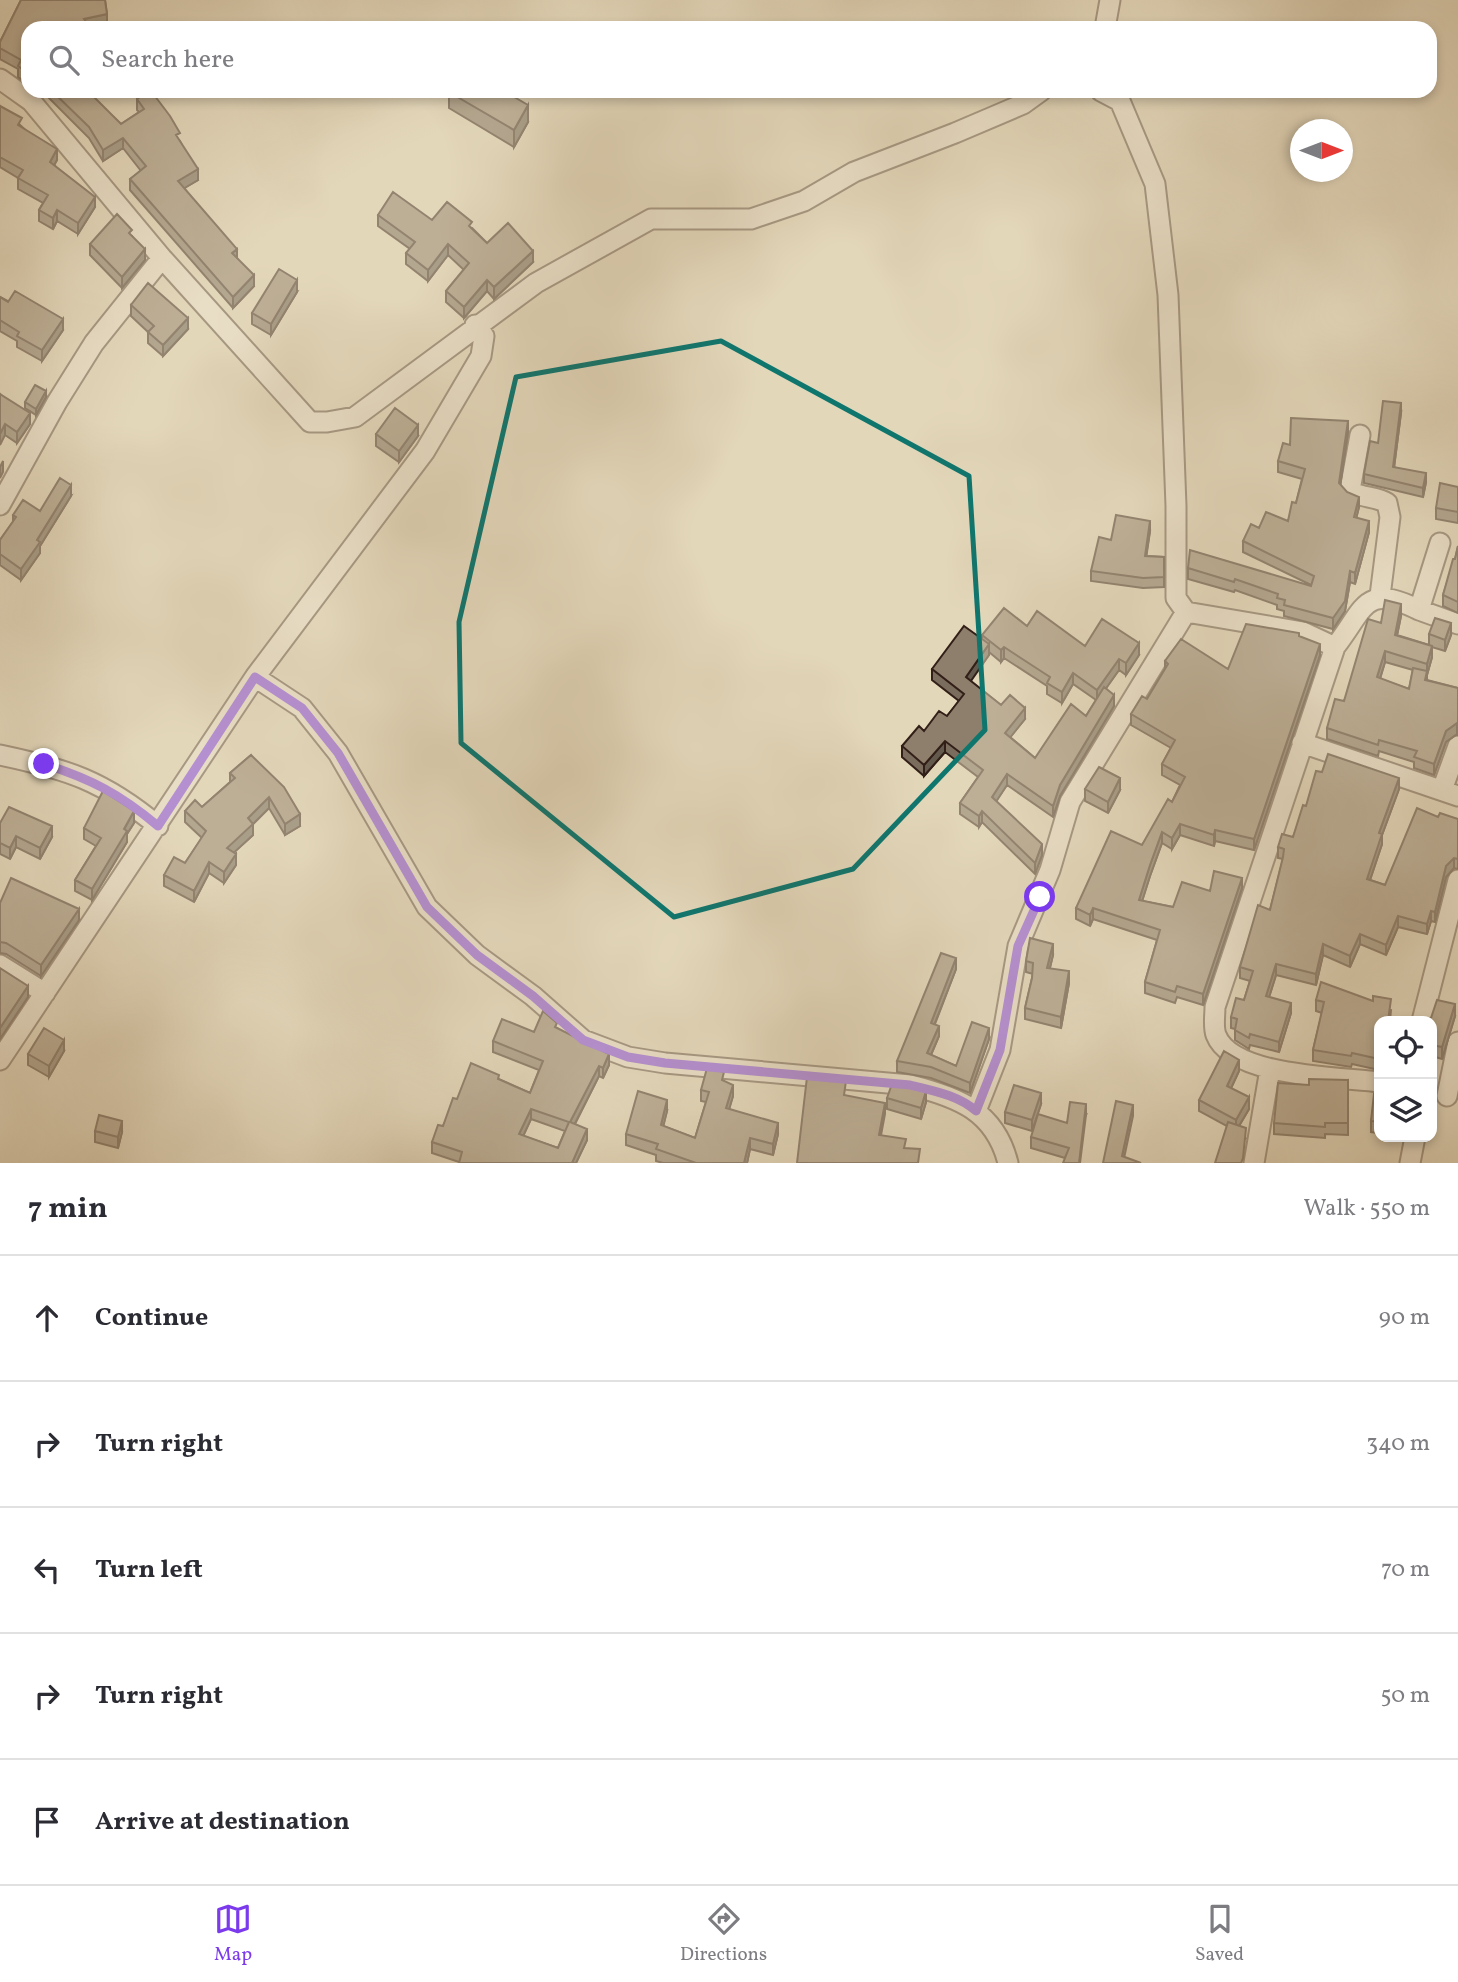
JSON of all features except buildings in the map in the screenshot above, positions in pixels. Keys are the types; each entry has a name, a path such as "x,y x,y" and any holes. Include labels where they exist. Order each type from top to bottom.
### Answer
{"street":[{"path":"1106,21 1110,0"},
{"path":"0,79 21,94"},
{"path":"27,98 162,258 310,422 355,417 475,325 536,283 651,219 751,219 804,201 853,172 989,118 1030,98"},
{"path":"1114,98 1120,101 1155,184 1168,295 1176,506 1176,598 1186,612 1303,632 1335,647"},
{"path":"0,505 57,402 94,343 162,258"},
{"path":"0,1060 255,677 425,451 481,356 485,336 475,325"},
{"path":"1360,435 1350,490 1355,494 1376,496 1387,503 1390,517 1380,596"},
{"path":"1419,610 1440,543"},
{"path":"1374,1081 1270,1069 1226,1051 1215,1034 1215,1007 1335,647 1367,603 1380,596 1394,597 1419,610 1458,624"},
{"path":"976,1111 1000,1050 1018,946 1047,879 1070,803 1186,612"},
{"path":"255,677 302,708 338,753 427,907 477,955 533,996 583,1040 628,1057 665,1063 910,1085 943,1093 968,1103 976,1111 1002,1142 1007,1163"},
{"path":"1302,743 1450,793 1458,746"},
{"path":"0,755 44,764 89,778 126,799 158,826"},
{"path":"1423,1016 1458,880"},
{"path":"0,965 45,993"},
{"path":"1445,1096 1458,1042"},
{"path":"1254,1163 1270,1069"},
{"path":"1410,1163 1414,1142"}],"highlighted area":[{"path":"721,341 969,476 985,730 853,869 674,917 461,743 459,622 516,377"}],"route":[{"path":"44,764 89,778 126,799 158,826 240,704 255,677 279,690 302,708 338,753 427,907 477,955 533,996 583,1040 628,1057 665,1063 910,1085 943,1093 968,1103 976,1111 1000,1050 1018,946 1040,897"}]}
